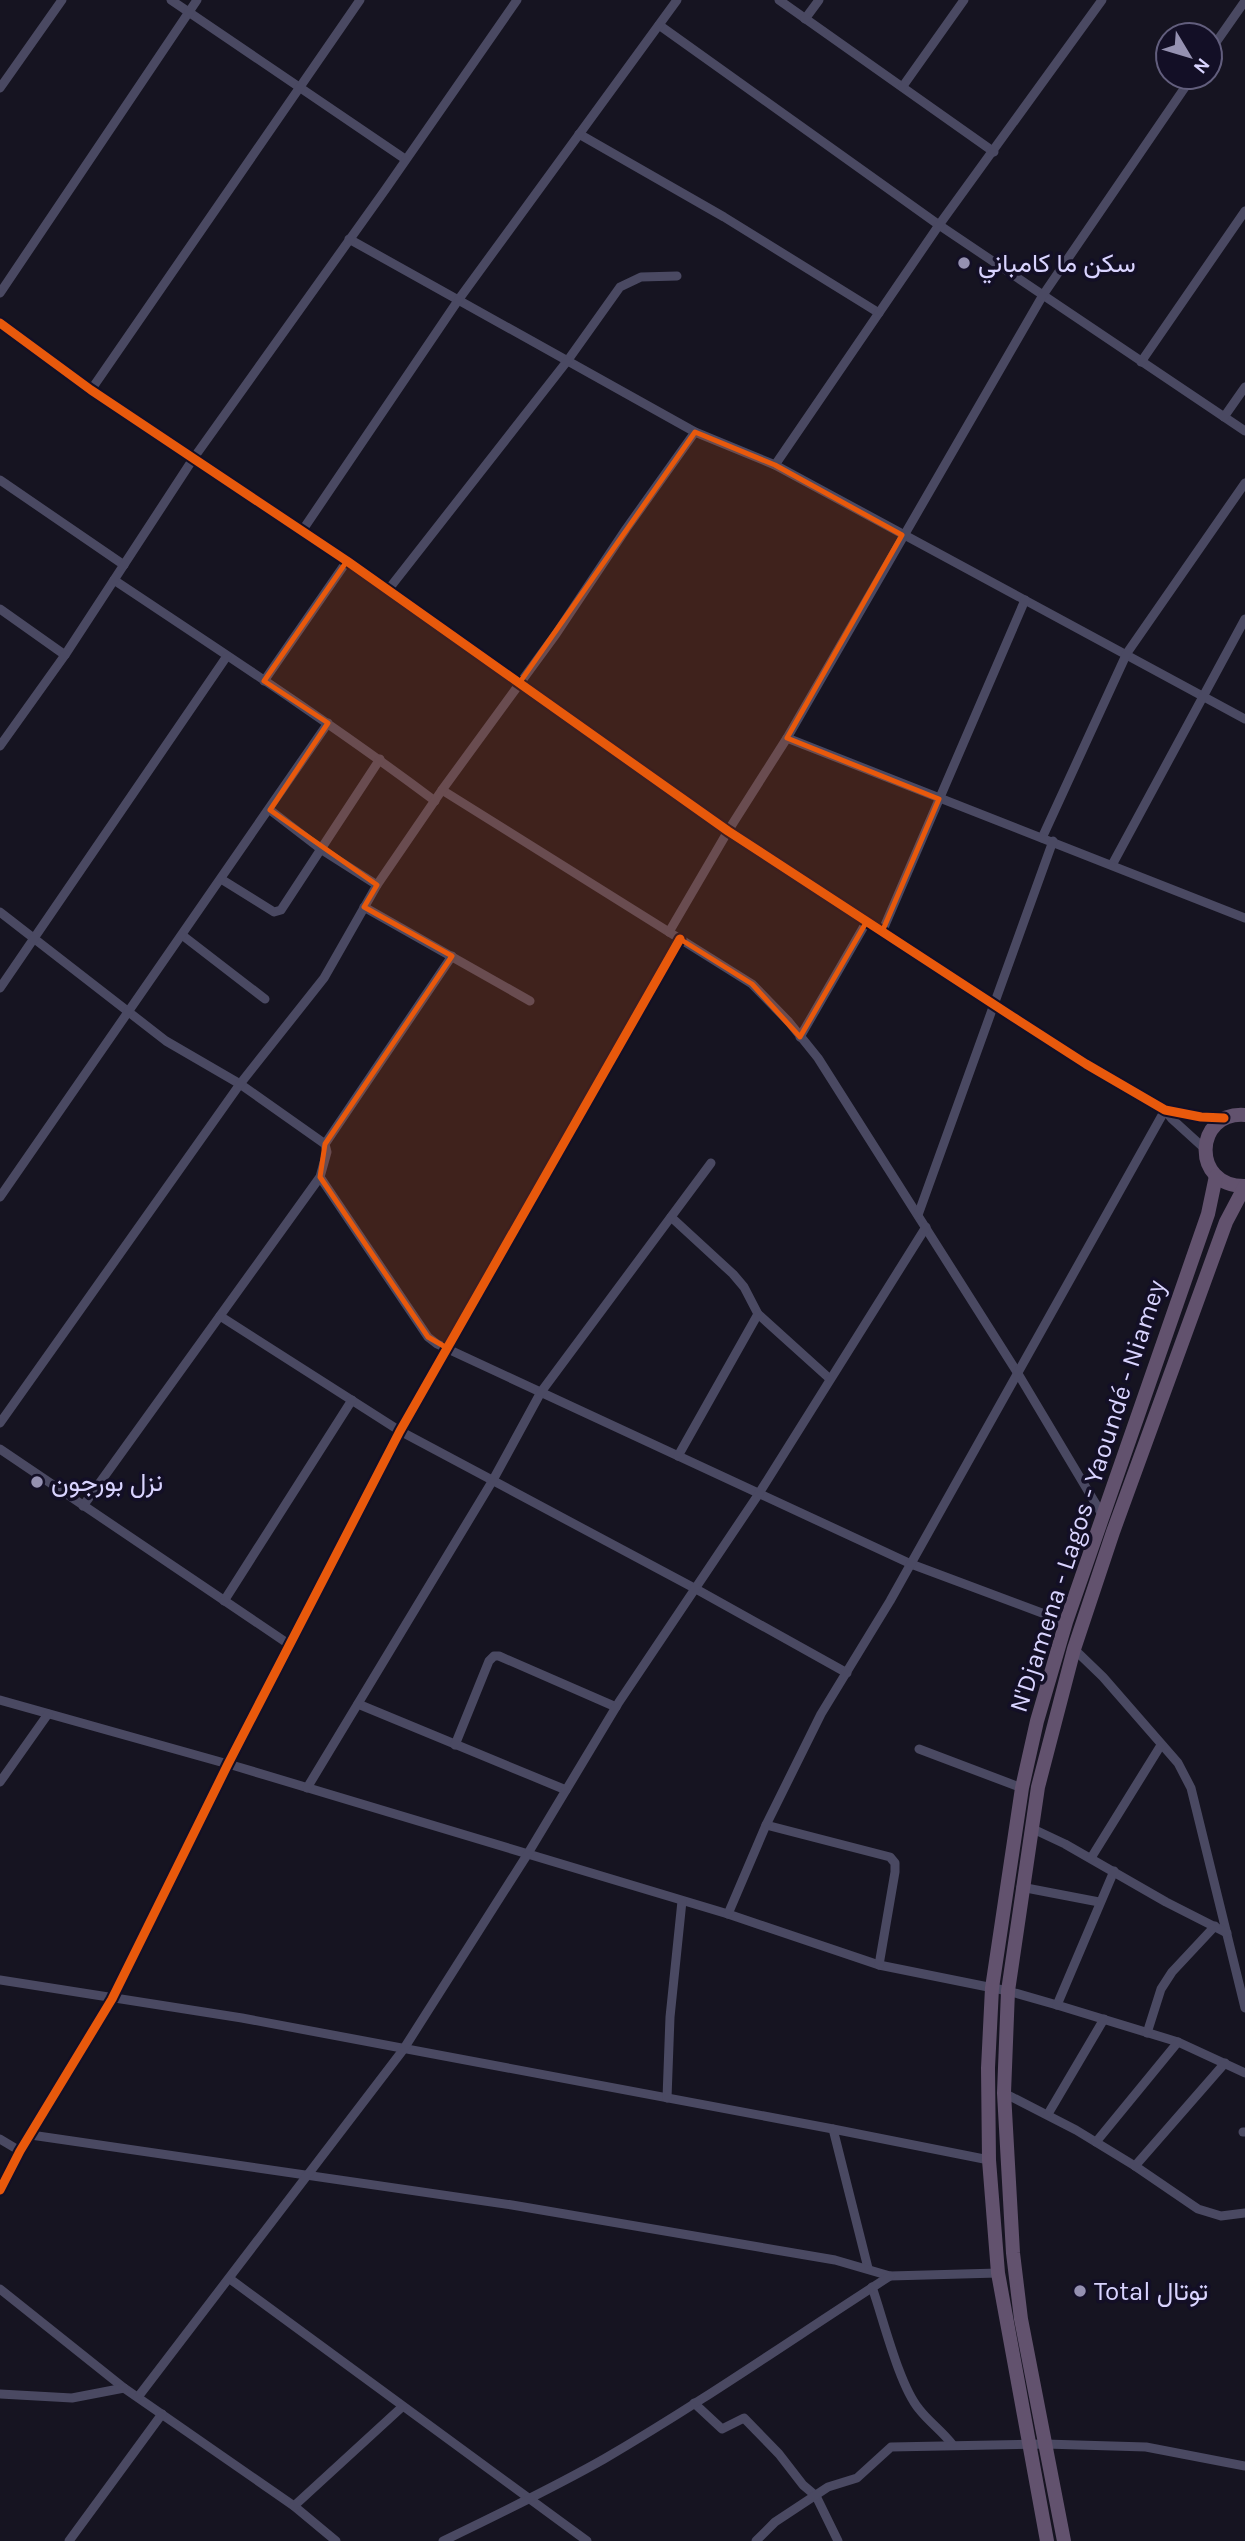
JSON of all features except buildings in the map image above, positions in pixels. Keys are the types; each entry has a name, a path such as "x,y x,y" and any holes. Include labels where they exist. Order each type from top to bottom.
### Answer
{"highway":[{"path":"1245,1100 1234,1115 1209,1135 1205,1149 1208,1164 1216,1176 1229,1185 1245,1186"},
{"name":"N'Djamena - Lagos - Yaoundé - Niamey","path":"1047,2541 998,2273 989,2160 988,2068 992,1988 1022,1788 1037,1721 1066,1622 1208,1214 1216,1176"},
{"name":"N'Djamena - Lagos - Yaoundé - Niamey","path":"1064,2541 1021,2319 1013,2253 1004,2093 1008,1991 1021,1887 1052,1725 1074,1648 1113,1532 1226,1222 1245,1186"}],"street":[{"path":"0,88 62,0"},
{"path":"171,0 405,159"},
{"path":"0,293 197,0"},
{"path":"91,390 360,0"},
{"path":"0,746 65,655 193,459 517,0"},
{"path":"302,531 459,299 677,0"},
{"path":"779,0 994,152"},
{"path":"805,19 819,0"},
{"path":"903,86 964,0"},
{"path":"775,465 939,225 1102,0"},
{"path":"1224,31 1245,1"},
{"path":"659,25 939,225 1245,431"},
{"path":"669,932 787,738 1043,295 1182,91"},
{"path":"579,134 724,217 879,313"},
{"path":"1141,362 1245,211"},
{"path":"349,239 695,432 775,465 1245,719"},
{"path":"388,590 568,360 620,287 641,277 677,276"},
{"path":"0,323 91,390 347,561 728,831 1086,1064 1165,1110 1201,1117 1234,1115"},
{"path":"1224,417 1245,387"},
{"path":"0,1423 240,1084 324,978 377,885 695,432"},
{"path":"0,480 124,565"},
{"path":"1042,838 1127,653 1245,483"},
{"path":"264,681 347,561"},
{"path":"114,580 328,723 435,801"},
{"path":"882,932 1025,600"},
{"path":"0,609 65,655"},
{"path":"1112,865 1245,619"},
{"path":"0,988 227,656"},
{"path":"0,1197 328,723"},
{"path":"787,738 1245,918"},
{"path":"221,879 274,912 281,910 380,759"},
{"path":"442,790 752,984 818,1058 1017,1372 1103,1516"},
{"path":"270,810 322,850 377,885"},
{"path":"918,1215 1053,841"},
{"path":"364,907 530,1001"},
{"path":"0,912 166,1041 240,1084 325,1143 327,1152 320,1177 83,1506"},
{"path":"800,1037 867,922"},
{"path":"183,935 265,999"},
{"path":"0,2190 20,2151 112,1999 228,1764 400,1431 680,939"},
{"path":"325,1143 452,956"},
{"path":"1165,1110 1205,1149"},
{"path":"728,1914 766,1825 821,1714 911,1564 1165,1110"},
{"path":"307,1788 493,1480 541,1392 711,1163"},
{"path":"320,1177 428,1337 758,1495 911,1564 1066,1622"},
{"path":"671,1217 733,1273 744,1287 758,1314 830,1379"},
{"path":"138,2397 403,2050 527,1855 615,1707 758,1495 926,1227"},
{"path":"678,1456 758,1314"},
{"path":"220,1316 400,1431 847,1673"},
{"path":"224,1601 352,1400"},
{"path":"0,1449 290,1645"},
{"path":"1074,1648 1178,1763 1191,1787 1245,2008"},
{"path":"455,1745 489,1661 494,1656 615,1707"},
{"path":"0,1700 228,1764 728,1914 879,1965 1008,1991 1104,2019 1178,2042 1245,2073"},
{"path":"358,1704 566,1790"},
{"path":"0,1782 48,1714"},
{"path":"1091,1858 1161,1745"},
{"path":"919,1749 1022,1788"},
{"path":"766,1825 890,1857 895,1863 879,1965"},
{"path":"1031,1828 1227,1933"},
{"path":"1057,2005 1114,1871"},
{"path":"1021,1887 1099,1902"},
{"path":"667,2098 670,2017 682,1901"},
{"path":"1147,2033 1161,1989 1172,1972 1215,1926"},
{"path":"0,1980 242,2018 989,2160"},
{"path":"1048,2114 1104,2019"},
{"path":"1096,2142 1178,2042"},
{"path":"1135,2166 1225,2063"},
{"path":"1004,2093 1048,2114 1096,2142 1198,2209 1221,2216 1245,2213"},
{"path":"833,2129 868,2267"},
{"path":"31,2135 512,2205 835,2260 868,2267 890,2276 998,2273"},
{"path":"0,2139 20,2151"},
{"path":"443,2541 604,2459 890,2276"},
{"path":"230,2279 587,2541"},
{"path":"872,2287 906,2386 919,2409 941,2429 952,2444"},
{"path":"0,2290 124,2388 294,2507 336,2541"},
{"path":"0,2394 72,2398 124,2388"},
{"path":"694,2403 722,2429 744,2418 779,2454 803,2485 817,2496 838,2541"},
{"path":"294,2507 402,2407"},
{"path":"69,2541 162,2413"},
{"path":"755,2541 775,2522 828,2487 857,2478 891,2447 1045,2444 1146,2448 1245,2466"}],"highlighted area":[{"path":"695,432 775,465 902,535 787,738 939,799 882,932 867,921 800,1037 752,984 680,939 447,1348 428,1337 320,1177 325,1144 452,956 364,907 377,885 270,810 328,723 264,681 347,561 520,682"}],"cycle path":[{"path":"0,323 91,390 347,561 728,831 1013,1017 1165,1110 1224,1118"},
{"path":"0,2190 20,2151 112,1999 228,1764 400,1431 680,939"}],"place":[{"name":"سكن ما كامباني","path":"964,263"},
{"name":"نزل بورجون","path":"37,1482"},
{"name":"Total توتال","path":"1080,2291"}]}
